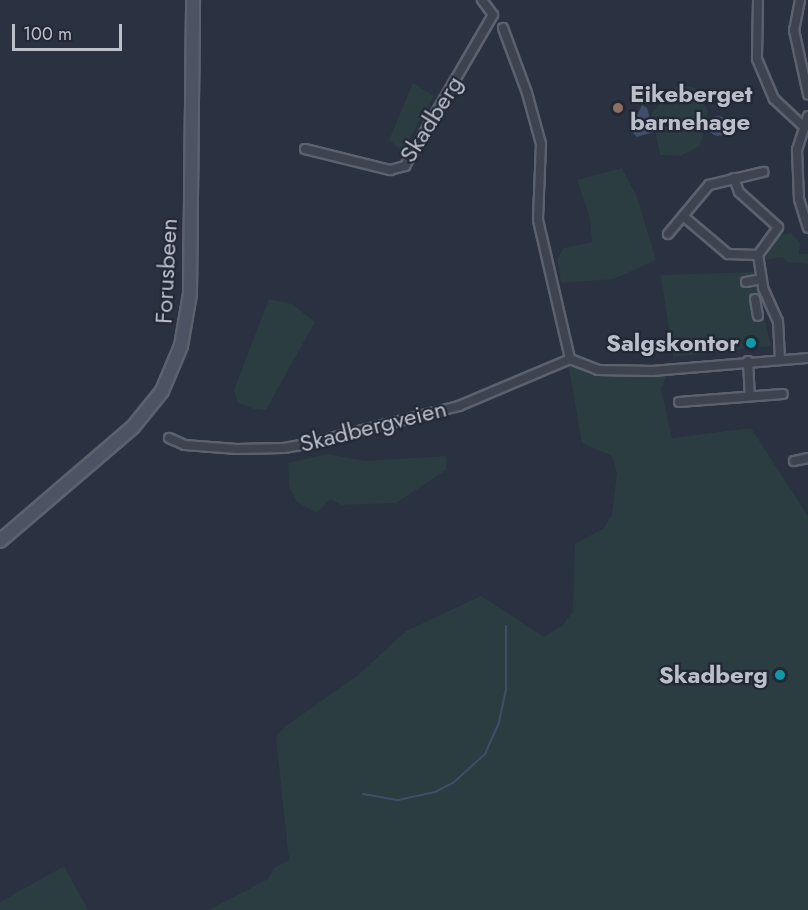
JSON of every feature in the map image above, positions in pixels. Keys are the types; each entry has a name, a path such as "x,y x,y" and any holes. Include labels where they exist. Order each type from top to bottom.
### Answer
{"main road":[{"name":"Forusbeen","path":"0,541 133,427 162,391 181,346 190,294 193,0"}],"street":[{"name":"Skadberg","path":"305,149 390,170 402,169 493,15 482,0"},
{"path":"758,0 754,46 757,59 774,99 802,125"},
{"path":"801,0 794,30 808,94"},
{"path":"503,28 527,93 541,144 538,220 570,359 598,370 653,371 748,361 808,358"},
{"path":"808,116 802,125 797,150 798,190 808,228"},
{"path":"668,234 709,185 763,172"},
{"path":"734,178 739,192 778,227 758,255 761,279 778,321 780,359"},
{"path":"683,216 728,254 736,257 758,255"},
{"path":"746,282 761,279"},
{"path":"755,299 758,316"},
{"name":"Skadbergveien","path":"169,438 185,445 237,449 284,448 311,443 459,406 570,359"},
{"path":"748,361 750,395"},
{"path":"679,402 783,394"},
{"path":"794,461 808,458"}],"shaded area":[{"path":"413,83 434,96 402,151 389,140"},
{"path":"678,84 695,88 708,112 700,146 680,156 660,155 652,113"},
{"path":"622,168 637,197 656,260 614,279 561,283 557,259 564,248 592,242 590,218 577,180"},
{"path":"791,233 800,243 799,254 808,254 808,264 786,262 783,257 764,260 777,236"},
{"path":"753,272 771,346 673,357 661,275"},
{"path":"269,299 292,304 315,322 266,410 238,403 234,390"},
{"path":"568,363 668,372 661,389 672,438 751,428 808,516 808,910 209,910 268,879 274,868 289,860 276,737 286,726 357,676 406,631 481,596 544,637 563,625 573,611 575,544 604,528 612,515 617,473 612,456 582,443"},
{"path":"327,454 365,461 446,456 446,470 396,503 341,505 330,499 317,513 297,502 289,486 288,463"},
{"path":"64,866 88,910 0,910 0,902"}],"water":[{"path":"642,105 647,108 654,132 637,137 632,132 634,121"},
{"path":"718,116 725,119 728,126 725,133 718,136 711,133 708,126 711,119"}],"waterway":[{"path":"363,794 398,800 435,792 453,783 485,754 499,722 506,688 506,626"}],"place":[{"name":"Eikeberget barnehage","path":"618,108"},
{"name":"Salgskontor","path":"751,343"},
{"name":"Skadberg","path":"780,675"}]}
